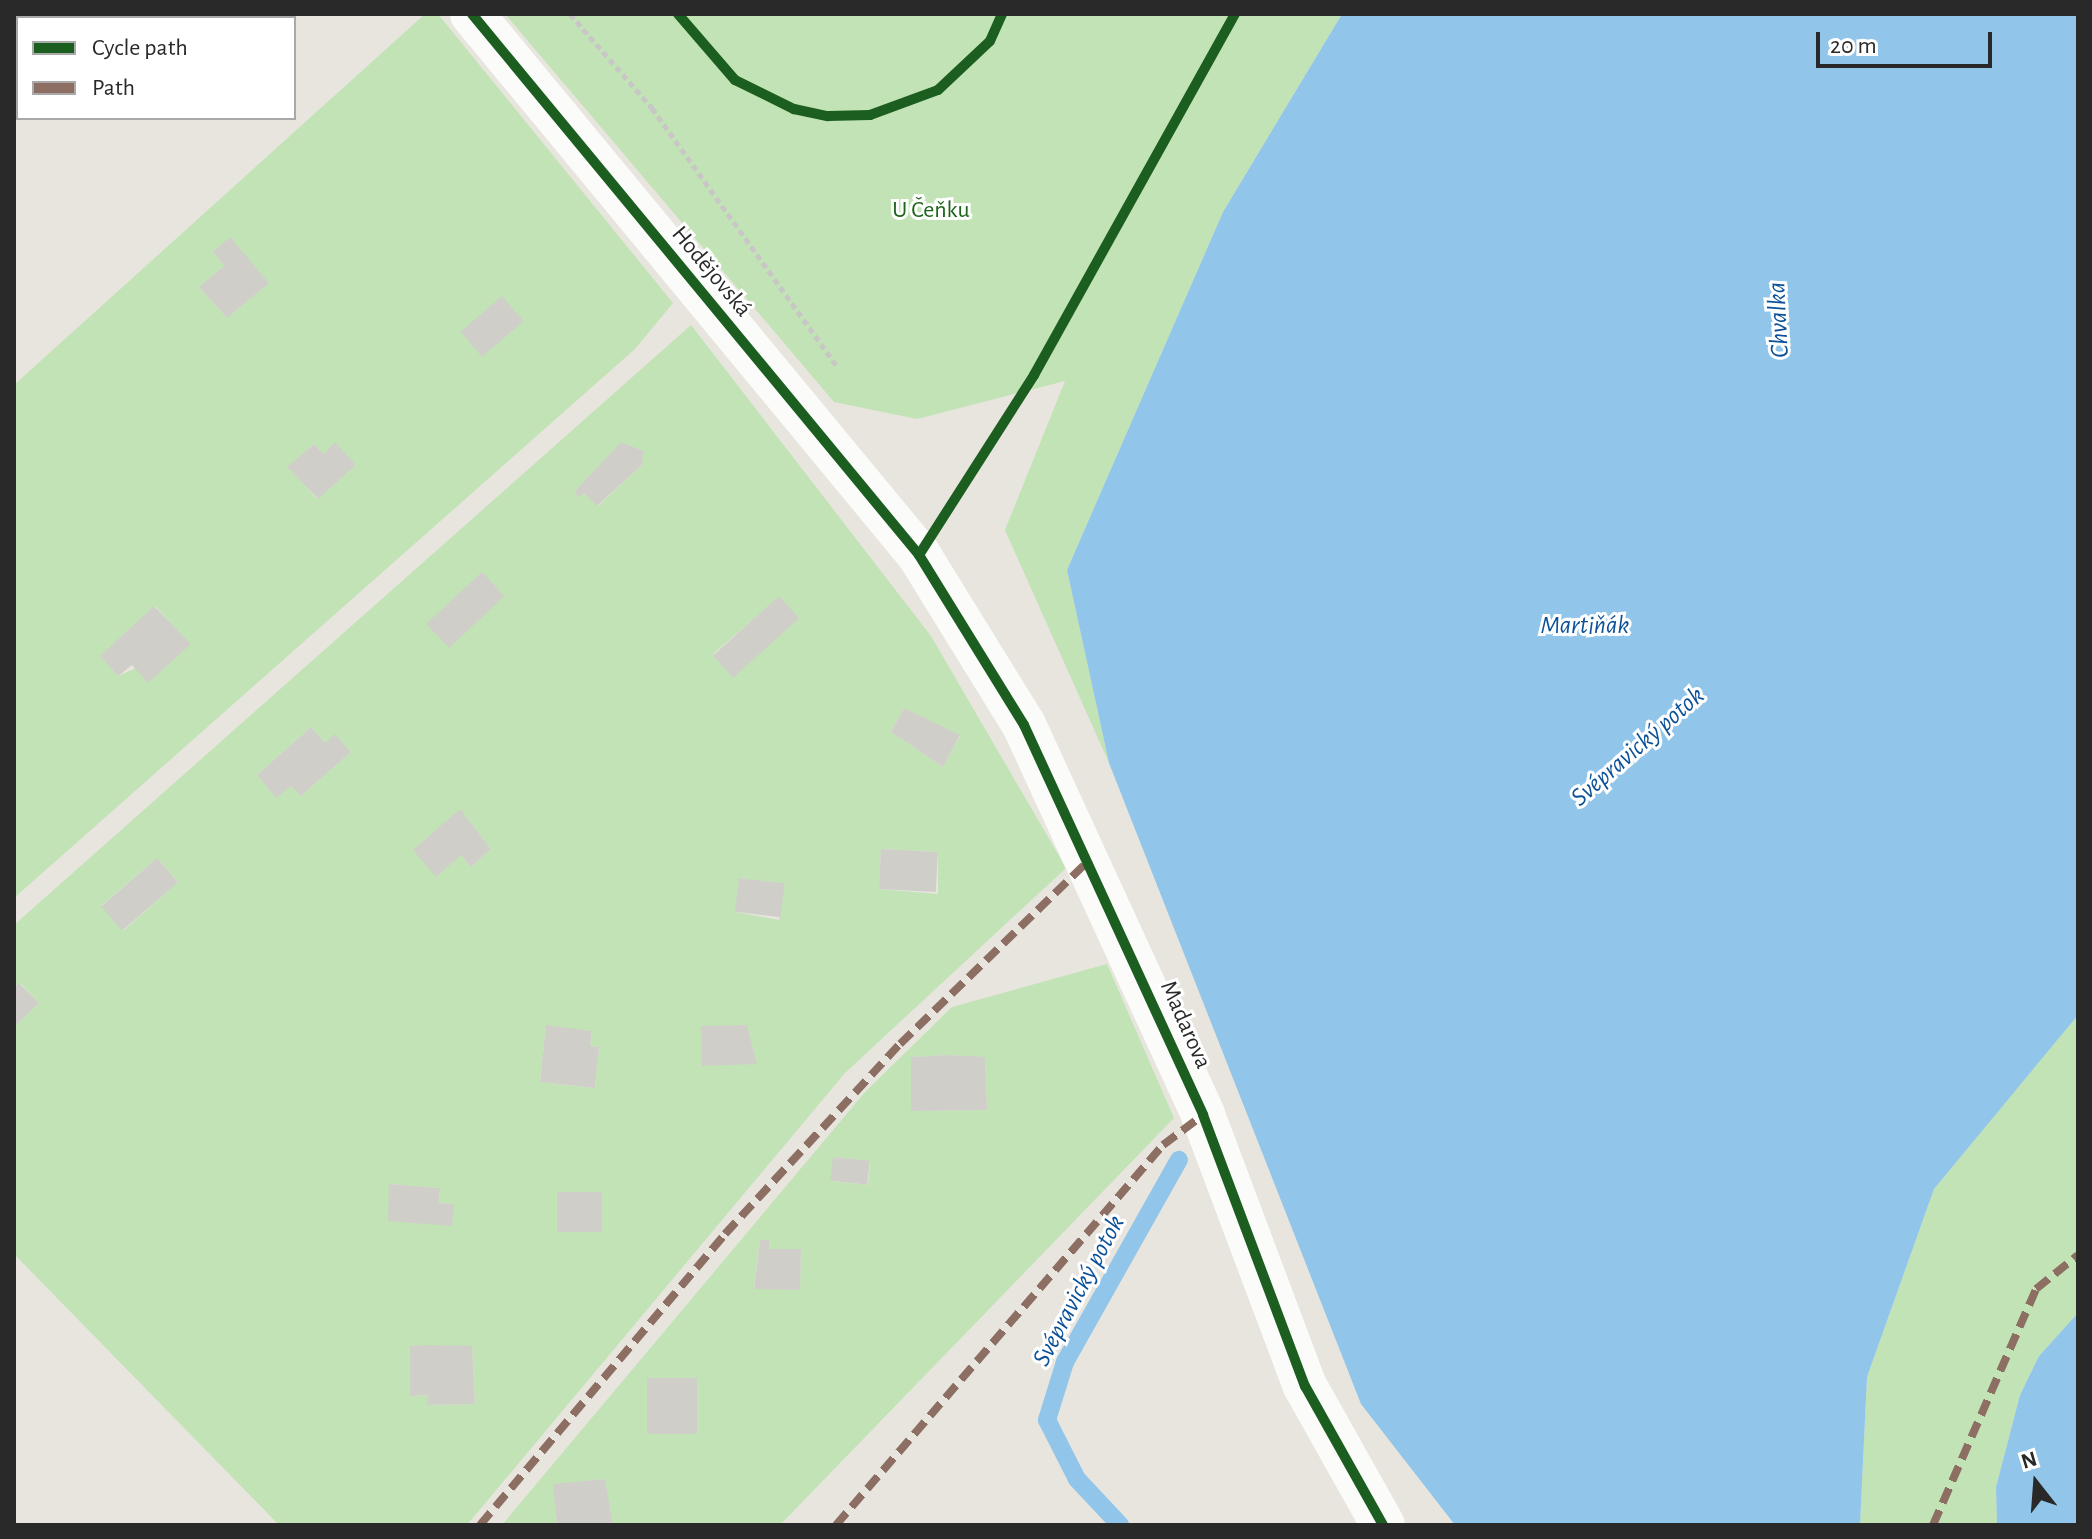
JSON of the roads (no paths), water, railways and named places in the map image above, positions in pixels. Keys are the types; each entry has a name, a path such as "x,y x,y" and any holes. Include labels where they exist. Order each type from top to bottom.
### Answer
{"street":[{"name":"Hodějovská","path":"472,14 919,555"},
{"name":"Madarova","path":"919,555 1024,725 1090,859 1203,1115 1305,1386 1383,1525"}],"water":[{"name":"Martiňák","path":"1342,14 2078,14 2078,1015 1934,1189 1867,1377 1860,1525 1455,1525 1361,1404 1109,763 1067,570 1223,212"},
{"path":"2078,1313 2078,1525 1997,1525 1996,1487 2020,1395 2039,1356"}],"waterway":[{"name":"Svépravický potok","path":"1120,1525 1077,1479 1047,1420 1065,1362 1179,1160"}],"park label":[{"name":"U Čeňku","path":"931,211"}],"water label":[{"name":"Chvalka","path":"1779,320"}]}
